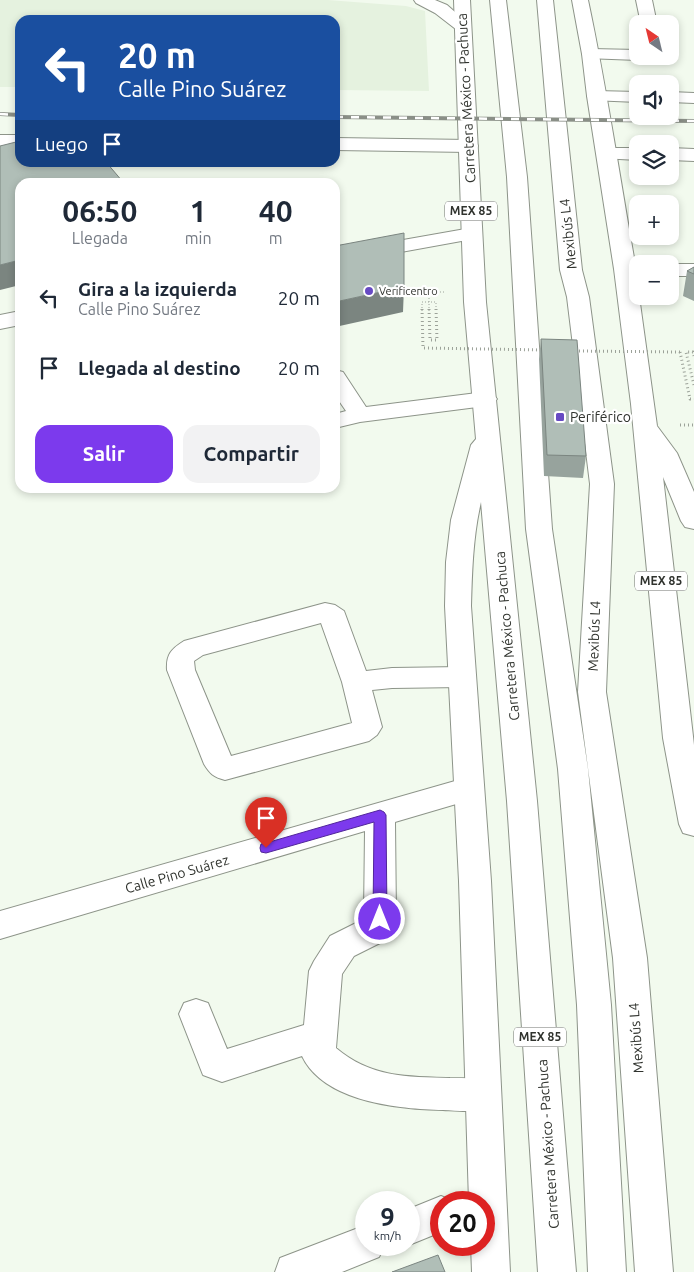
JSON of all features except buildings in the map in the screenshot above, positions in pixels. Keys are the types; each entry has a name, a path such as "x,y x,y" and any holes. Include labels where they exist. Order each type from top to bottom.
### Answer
{"main road":[{"path":"422,0 441,9 463,26"},
{"name":"Carretera México - Pachuca","path":"462,0 474,292 522,801 557,1272"},
{"name":"Mexibús L4","path":"498,0 517,177 538,528 630,958 654,1272"},
{"name":"Mexibús L4","path":"545,0 571,270 578,298 602,484 588,768 594,1005 607,1272"},
{"name":"MEX 85","path":"580,0 591,54 596,96 629,259"},
{"path":"644,0 647,15"},
{"path":"591,54 629,54"},
{"path":"596,96 629,97"},
{"path":"679,97 694,98"},
{"path":"0,141 15,141"},
{"path":"340,144 469,146"},
{"path":"607,154 629,154"},
{"path":"679,154 694,155"},
{"path":"340,257 471,234"},
{"path":"679,270 694,270"},
{"name":"MEX 85","path":"634,305 644,424 678,738 694,824"},
{"path":"0,322 15,319"},
{"path":"340,384 360,414"},
{"path":"340,420 360,414 486,410 459,562 458,606 469,789 483,1095 478,1191"},
{"path":"644,424 665,453 694,521"},
{"path":"325,612 334,618 356,682 367,727 364,731 226,770 219,764 181,670 180,659 194,648 325,612"},
{"path":"356,682 392,678 462,677"},
{"name":"Calle Pino Suárez","path":"0,925 469,789"},
{"path":"380,815 380,919 370,932 342,946 326,971 318,1052 322,1060 348,1076 385,1090 483,1095"},
{"path":"196,1014 215,1064 222,1066 319,1035"},
{"path":"294,1272 355,1248"},
{"path":"488,1256 491,1272"}],"path":[{"path":"474,292 428,292 430,340 437,340 436,302 422,302 423,348 548,350"},
{"path":"567,350 680,352 690,399 694,399"},
{"path":"694,354 686,352 694,385"}],"shaded area":[{"path":"0,0 328,0 406,6 425,11 429,91 340,90 340,15 15,15 15,87 0,87"}],"railway":[{"path":"0,114 15,115"},
{"path":"340,117 694,121"}],"place":[{"name":"Verificentro","path":"369,291"},
{"name":"Periférico","path":"560,417"}],"route":[{"path":"266,848 380,815 380,919"}]}
